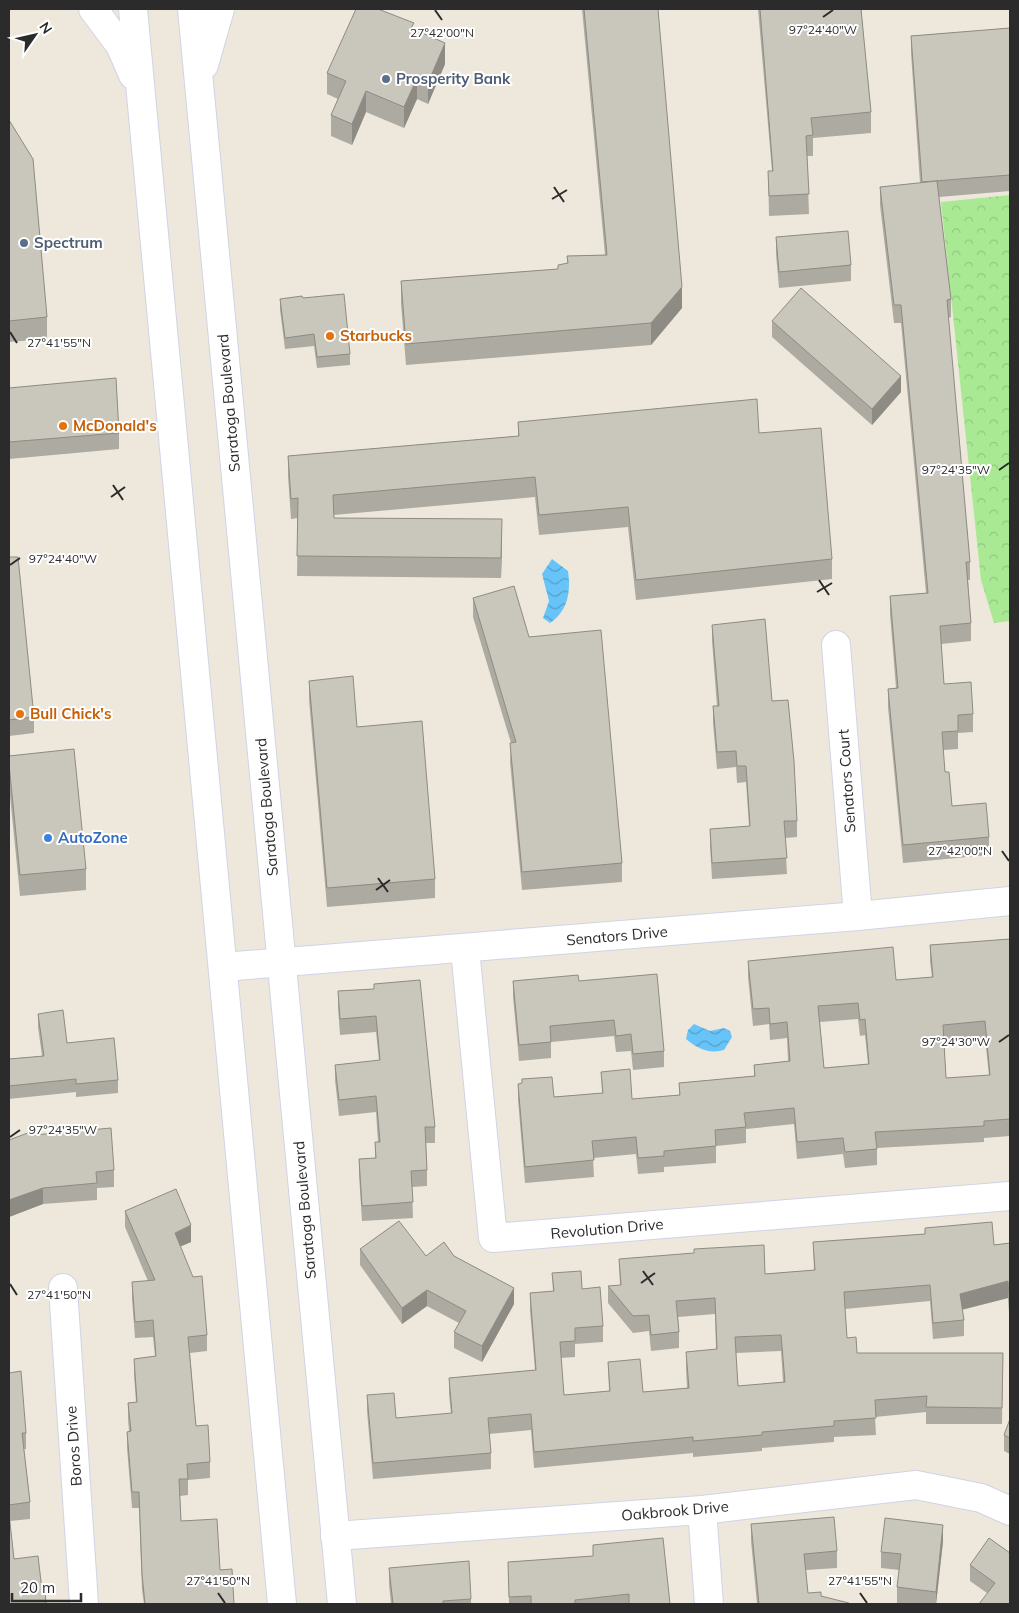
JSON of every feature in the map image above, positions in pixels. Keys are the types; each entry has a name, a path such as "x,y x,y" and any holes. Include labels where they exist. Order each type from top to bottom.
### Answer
{"main road":[{"path":"93,9 120,45 141,94"},
{"path":"133,9 282,1604"},
{"name":"Saratoga Boulevard","path":"192,9 342,1604"},
{"path":"199,86 212,32 220,9"},
{"name":"Senators Court","path":"836,646 858,916"},
{"name":"Senators Drive","path":"223,968 858,916 1010,901"},
{"name":"Revolution Drive","path":"465,948 493,1238 1010,1196"},
{"name":"Boros Drive","path":"63,1288 84,1604"},
{"name":"Oakbrook Drive","path":"335,1536 702,1510 916,1485 981,1498 1010,1511"},
{"path":"702,1510 709,1604"}],"green space":[{"path":"1010,195 1010,621 994,623 981,580 941,202"}],"water":[{"path":"552,559 568,571 569,586 567,600 561,613 550,623 543,618 549,601 542,574"},
{"path":"694,1024 710,1031 724,1028 730,1031 732,1037 724,1050 704,1050 686,1039 688,1030"}],"building":[{"name":"Prosperity Bank","path":"356,9 378,9 414,23 411,28 445,43 428,83 417,78 404,107 366,91 352,124 331,115 346,81 327,73"},
{"path":"584,9 658,9 682,287 651,323 406,344 401,281 558,269 558,265 568,263 567,256 607,255"},
{"path":"760,9 861,9 871,112 811,118 813,135 806,136 809,194 769,196 768,171 773,171"},
{"path":"1010,28 1010,175 922,182 911,36"},
{"path":"9,120 33,159 47,317 9,321"},
{"path":"937,181 951,299 947,300 970,562 966,562 971,623 940,626 944,684 971,682 973,714 958,715 958,731 942,732 945,772 949,772 952,806 986,803 989,837 903,845 888,689 898,688 890,596 928,593 901,305 894,305 880,187"},
{"path":"848,231 851,265 779,272 776,237"},
{"path":"801,288 901,376 872,409 772,321"},
{"path":"344,294 350,354 317,357 314,334 285,338 280,299"},
{"name":"McDonald's","path":"116,378 119,433 9,442 9,388"},
{"path":"757,399 759,433 821,428 832,559 636,580 628,507 539,515 535,477 333,495 334,518 502,519 501,558 297,556 298,498 291,499 288,456 519,436 518,422"},
{"path":"9,557 18,557 34,717 9,720"},
{"path":"514,586 529,637 601,630 622,863 522,872 510,743 516,742 473,598"},
{"path":"765,619 772,701 788,700 797,821 784,821 787,858 712,863 710,829 750,826 746,766 737,766 736,751 717,752 713,706 719,706 712,625"},
{"path":"353,676 357,727 422,721 435,879 327,888 309,681"},
{"name":"AutoZone","path":"74,749 86,869 20,875 9,756"},
{"path":"1010,939 1010,1119 984,1121 984,1126 875,1132 877,1149 845,1152 843,1138 797,1142 794,1108 744,1113 746,1127 715,1130 716,1146 664,1151 664,1156 638,1158 636,1137 592,1141 594,1160 525,1167 518,1084 522,1083 522,1079 552,1077 554,1097 603,1093 601,1072 630,1069 632,1099 680,1095 679,1083 755,1076 754,1065 790,1061 787,1022 770,1024 769,1008 753,1009 748,961 893,947 896,980 933,977 930,945","holes":["858,1003 860,1020 865,1019 869,1064 824,1068 818,1006","985,1021 990,1075 946,1078 943,1025"]},
{"path":"657,974 664,1051 633,1054 631,1034 616,1036 614,1020 550,1026 551,1042 519,1045 513,981 578,975 579,981"},
{"path":"420,980 435,1127 425,1127 427,1170 411,1171 413,1202 362,1206 359,1159 376,1158 375,1142 380,1142 376,1096 339,1100 335,1065 380,1060 376,1016 340,1019 338,991 374,989 374,984"},
{"path":"63,1010 67,1043 114,1038 118,1080 76,1084 76,1079 9,1086 9,1059 44,1056 38,1014"},
{"path":"111,1128 114,1170 96,1172 97,1183 43,1188 9,1200 9,1140 33,1131 34,1135"},
{"path":"176,1189 191,1225 175,1233 193,1277 202,1276 207,1335 188,1337 196,1426 208,1425 210,1462 187,1464 188,1479 179,1479 181,1521 217,1519 220,1570 232,1569 234,1604 145,1604 139,1492 132,1492 127,1432 131,1431 128,1403 137,1402 134,1359 156,1356 153,1320 135,1322 132,1282 155,1280 125,1211"},
{"path":"399,1221 426,1256 444,1242 454,1256 514,1288 482,1346 454,1332 466,1311 427,1290 402,1308 360,1249"},
{"path":"992,1222 994,1245 1010,1243 1010,1310 1008,1281 960,1294 964,1320 933,1323 930,1285 844,1292 847,1338 856,1337 857,1353 1003,1353 1002,1408 926,1407 927,1396 875,1400 876,1418 834,1421 834,1426 762,1432 762,1435 693,1441 693,1437 534,1452 531,1414 488,1418 491,1453 373,1463 367,1395 394,1393 396,1418 452,1413 449,1378 536,1370 530,1293 554,1291 552,1273 581,1271 582,1289 600,1287 603,1326 575,1328 575,1341 560,1342 564,1395 610,1391 608,1362 640,1359 643,1392 689,1388 686,1352 717,1349 715,1298 676,1301 679,1332 651,1335 649,1315 633,1316 608,1286 621,1285 619,1259 694,1253 694,1249 764,1245 765,1274 815,1270 813,1242 925,1234 925,1228","holes":["781,1335 785,1382 738,1386 735,1337"]},
{"path":"21,1371 26,1433 22,1433 30,1502 9,1505 9,1373"},
{"path":"1010,1419 1010,1438 1004,1435"},
{"path":"9,1514 14,1559 38,1556 42,1590 45,1590 46,1604 9,1604"},
{"path":"834,1517 837,1551 804,1554 808,1593 821,1592 821,1596 849,1604 759,1604 751,1524"},
{"path":"885,1518 943,1525 936,1592 897,1587 901,1554 881,1552"},
{"path":"663,1538 670,1604 629,1604 629,1594 575,1600 575,1604 531,1604 531,1596 509,1597 508,1562 593,1556 593,1545"},
{"path":"989,1538 1010,1553 1010,1604 979,1604 995,1583 970,1565"},
{"path":"469,1561 471,1599 443,1601 443,1604 393,1604 389,1568"}],"place":[{"name":"Prosperity Bank","path":"386,79"},
{"name":"Spectrum","path":"24,243"},
{"name":"Starbucks","path":"330,336"},
{"name":"McDonald's","path":"63,426"},
{"name":"Bull Chick's","path":"20,714"},
{"name":"AutoZone","path":"48,838"}]}
